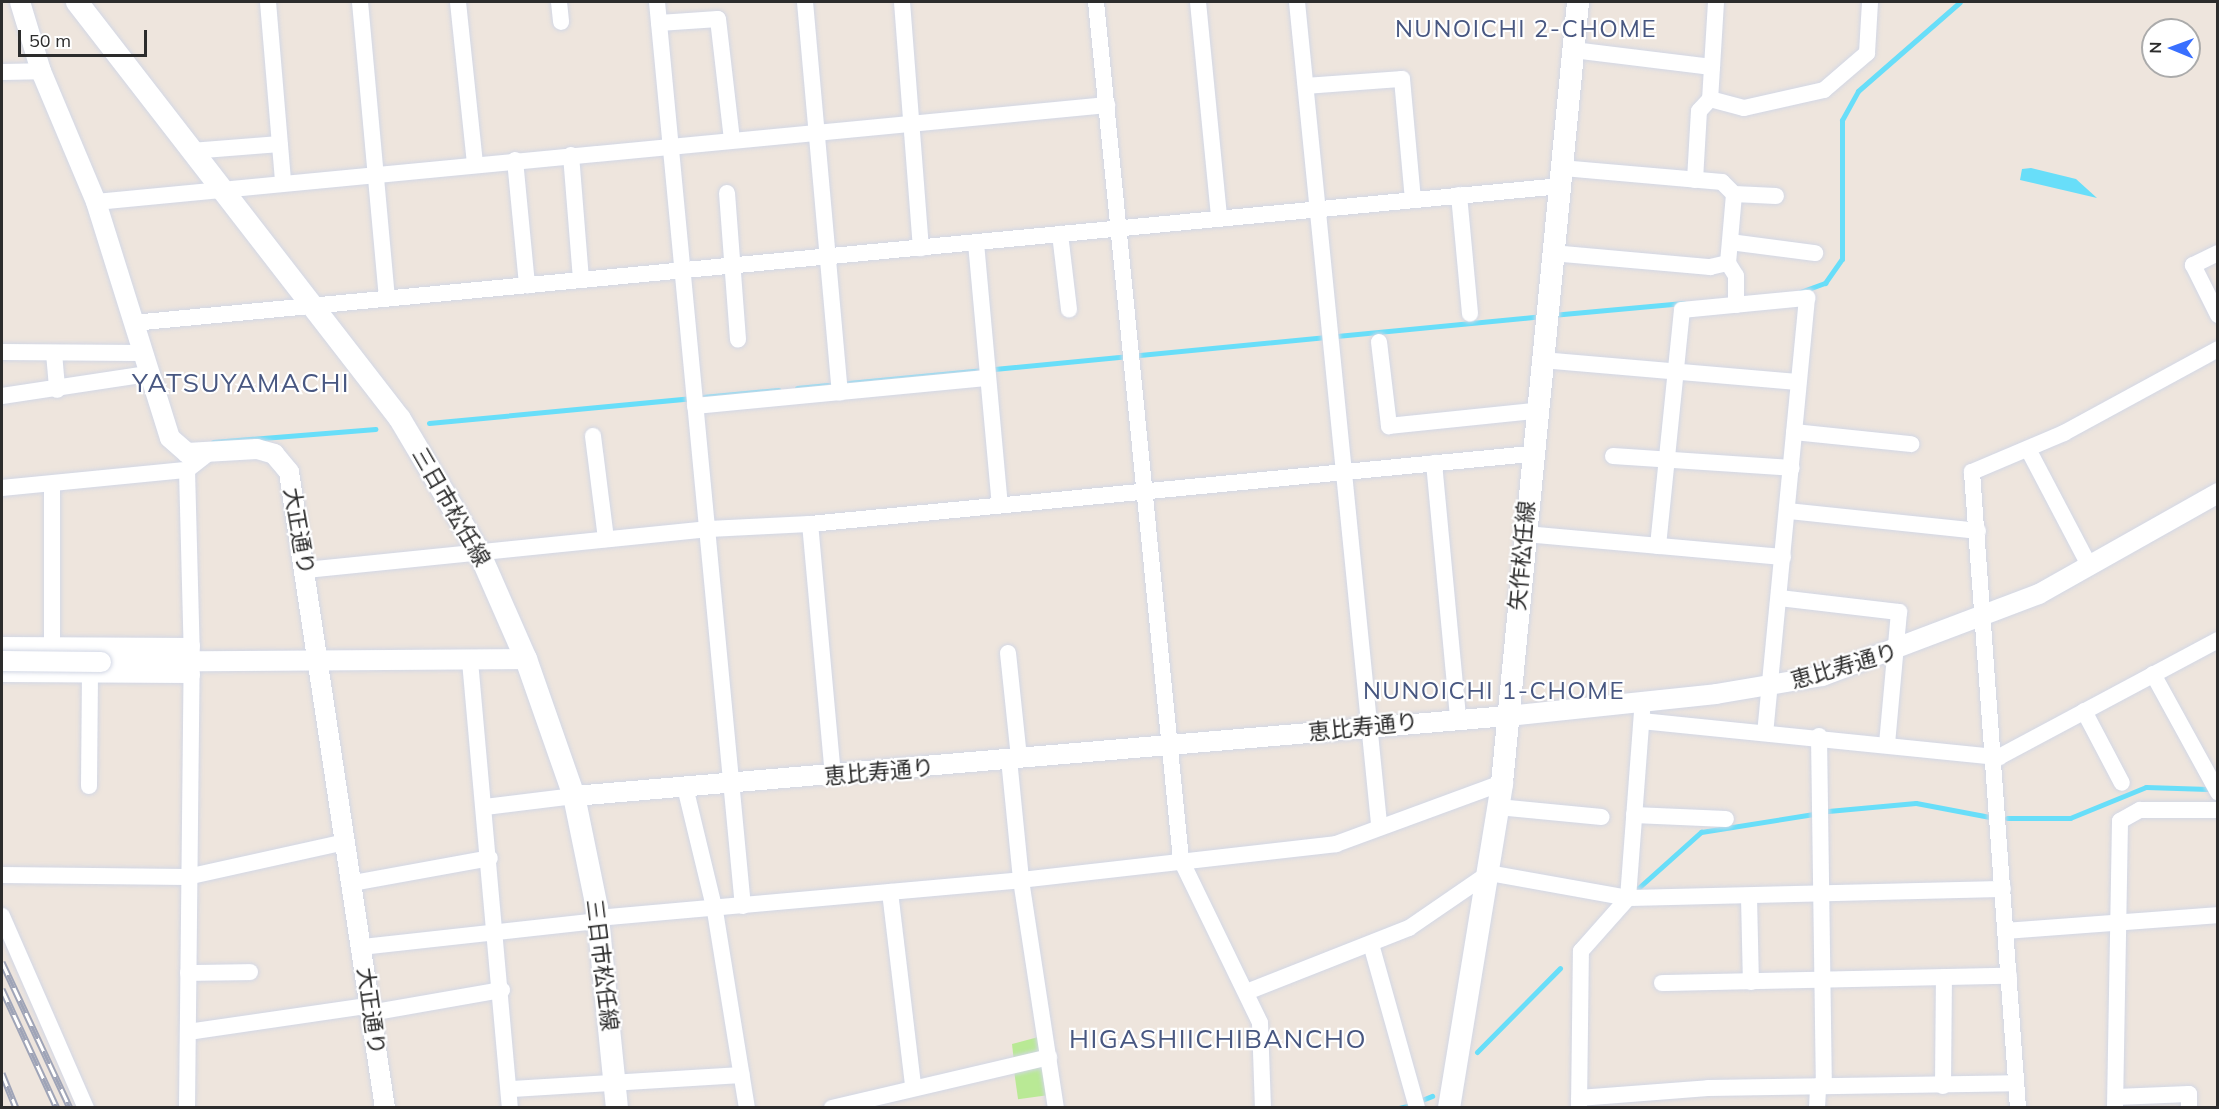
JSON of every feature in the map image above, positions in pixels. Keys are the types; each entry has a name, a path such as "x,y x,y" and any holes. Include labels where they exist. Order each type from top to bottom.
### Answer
{"main road":[{"name":"三日市松任線","path":"77,2 310,306 400,419 479,552 526,659 574,796 598,919 617,1107"},
{"name":"矢作松任線","path":"1449,1107 1502,783 1535,411 1578,2"}],"street":[{"name":"大正通り","path":"20,2 41,71 96,202 140,353 170,438 187,453 257,449 274,454 289,472 353,883 368,1010 386,1107"},
{"path":"268,2 283,182"},
{"path":"360,2 387,298"},
{"path":"458,2 475,164"},
{"path":"559,2 561,22"},
{"path":"657,2 685,270 695,400 743,906"},
{"path":"804,2 840,387"},
{"path":"902,2 913,121 921,248"},
{"path":"1096,2 1147,491 1181,860 1249,991 1260,1023 1263,1107"},
{"path":"1198,2 1219,218"},
{"path":"1297,2 1318,207 1340,471 1379,824"},
{"path":"1695,180 1700,111 1710,99 1716,2"},
{"path":"1710,99 1744,108 1824,90 1867,53 1870,2"},
{"path":"659,23 718,19 732,140"},
{"path":"1573,50 1712,67"},
{"path":"2,72 41,71"},
{"path":"1306,86 1402,79 1413,199"},
{"path":"96,202 913,121 1107,105"},
{"path":"191,151 280,144"},
{"path":"571,155 581,280"},
{"path":"515,160 527,285"},
{"path":"133,323 1459,195 1560,177 1722,182 1734,194 1776,196"},
{"path":"727,193 738,340"},
{"path":"1734,194 1728,263 1736,300"},
{"path":"1459,195 1470,313"},
{"path":"1060,234 1070,309"},
{"path":"1730,242 1815,252"},
{"path":"976,243 986,372 1000,505"},
{"path":"1552,253 1710,267 1728,263"},
{"path":"2217,253 2193,265 2217,315"},
{"path":"1658,546 1682,310 1736,300 1807,298 1765,732"},
{"path":"1379,342 1389,426 1535,411"},
{"path":"2018,1107 1972,472 2028,449 2217,349"},
{"path":"2,352 140,353"},
{"path":"54,353 57,390"},
{"path":"1541,360 1798,382"},
{"path":"695,400 986,372"},
{"path":"2,396 57,390 147,374"},
{"path":"1794,432 1911,444"},
{"path":"593,436 606,539"},
{"path":"2028,449 2089,565"},
{"path":"2,488 187,470 210,452"},
{"path":"306,570 708,529 810,524 1531,454"},
{"path":"1613,456 1792,468"},
{"path":"1434,463 1458,719"},
{"path":"187,470 192,660 187,877 187,1107"},
{"path":"52,484 52,645"},
{"name":"恵比寿通り","path":"574,796 833,776 1458,719 1642,711 1822,676 1896,652 1983,619 2089,565 2217,493"},
{"path":"1788,511 1978,531"},
{"path":"810,524 833,776"},
{"path":"1525,534 1783,557"},
{"path":"1779,598 1899,612 1887,744"},
{"path":"2016,1083 1943,1086 1821,1086 1579,1103 1581,951 1628,898 1642,711 1765,732 1992,754 1999,757 2217,640"},
{"path":"192,660 52,645 8,645 6,670 96,668 192,660 526,659"},
{"path":"1008,653 1021,880 1056,1107"},
{"path":"470,660 512,1089 510,1107"},
{"path":"89,786 96,668"},
{"path":"2153,674 2217,792"},
{"path":"2084,711 2122,783"},
{"path":"1817,1107 1821,1086 1824,980 1819,736"},
{"path":"362,947 598,919 715,911 743,906 1021,880 1336,844 1379,824 1502,783"},
{"path":"685,787 715,911 747,1107"},
{"path":"485,807 574,796"},
{"path":"1498,807 1602,817"},
{"path":"2189,1107 2189,1094 2116,1102 2122,919 2120,821 2140,810 2217,810"},
{"path":"1634,815 1726,819"},
{"path":"2,875 187,877 345,842"},
{"path":"353,883 490,858"},
{"path":"1249,991 1409,928 1489,873 1628,898 1749,897 2003,889"},
{"path":"890,892 913,1086"},
{"path":"1749,897 1751,982"},
{"path":"2006,931 2122,919 2217,915"},
{"path":"2,916 86,1107"},
{"path":"1371,944 1417,1107"},
{"path":"188,973 250,972"},
{"path":"1662,983 2009,976"},
{"path":"1943,1086 1944,977"},
{"path":"188,1032 368,1010 502,990"},
{"path":"832,1107 913,1086 1049,1057"},
{"path":"512,1089 742,1075"}],"green space":[{"path":"1042,1036 1044,1055 1014,1062 1012,1044"},
{"path":"1046,1061 1051,1095 1018,1099 1013,1066"}],"water":[{"path":"2031,168 2076,179 2097,198 2020,180 2022,169"}],"waterway":[{"path":"1800,292 1825,283 1842,259 1842,120 1858,91 1960,2"},
{"path":"1552,315 1683,303"},
{"path":"797,388 1543,316"},
{"path":"429,423 778,390"},
{"path":"213,442 375,429"},
{"path":"2007,818 2070,818 2146,787 2208,789"},
{"path":"1828,811 1916,803 1990,817"},
{"path":"1635,891 1701,832 1814,814"},
{"path":"1477,1052 1560,968"},
{"path":"1422,1100 1432,1096"},
{"path":"1399,1108 1411,1105"}],"railway":[{"path":"2,962 70,1108"},
{"path":"2,989 57,1108"},
{"path":"2,1073 16,1108"}],"district":[{"name":"NUNOICHI 2-CHOME","path":"1526,29"},
{"name":"YATSUYAMACHI","path":"241,383"},
{"name":"NUNOICHI 1-CHOME","path":"1494,691"},
{"name":"HIGASHIICHIBANCHO","path":"1218,1039"}]}
